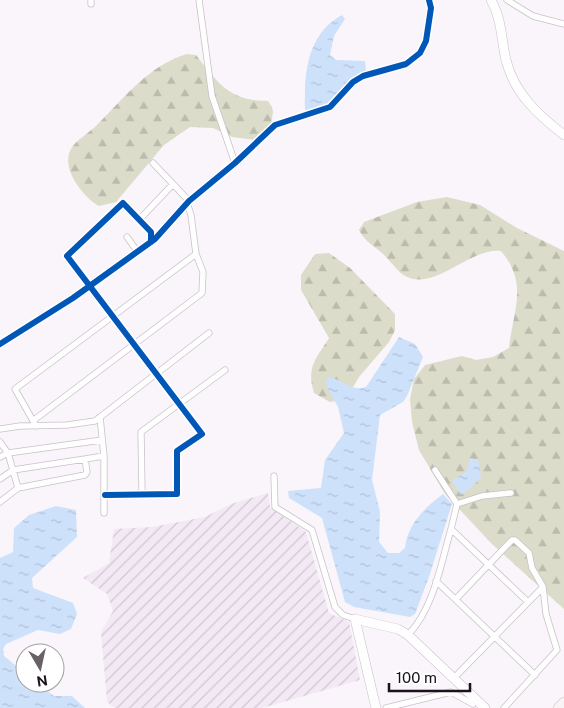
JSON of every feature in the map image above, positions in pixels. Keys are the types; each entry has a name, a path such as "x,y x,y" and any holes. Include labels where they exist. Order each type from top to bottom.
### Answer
{"main road":[{"path":"558,708 564,702"}],"street":[{"path":"199,0 212,96 234,164"},
{"path":"0,344 90,286 151,242 188,202 234,164 275,125 330,107 353,82 363,76 406,64 420,53 426,41 431,8 430,0"},
{"path":"491,0 503,32 506,59 519,92 542,118 564,135"},
{"path":"507,0 534,16 564,24"},
{"path":"35,423 202,293 203,272 196,254 188,202 153,163"},
{"path":"139,220 173,184"},
{"path":"104,495 177,494 176,451 202,434 66,256 123,203 151,232 151,242"},
{"path":"127,238 137,251"},
{"path":"35,423 15,389 196,254"},
{"path":"0,429 35,423 67,425 95,421 209,333"},
{"path":"142,494 141,432 225,370"},
{"path":"100,417 104,456 104,513"},
{"path":"0,457 8,454 102,440"},
{"path":"0,442 8,454 18,488"},
{"path":"0,479 13,470 104,456"},
{"path":"0,502 18,488 85,475 87,472 85,459"},
{"path":"408,635 423,612 436,581 457,504 435,470"},
{"path":"274,476 276,507 312,530 335,607 343,615 398,629 408,635 454,678 473,704"},
{"path":"457,504 482,496 511,493"},
{"path":"451,529 528,602"},
{"path":"456,599 512,540 515,540 529,553 532,568 543,587 546,614 557,650 504,708"},
{"path":"436,581 535,675"},
{"path":"454,678 543,587"},
{"path":"355,619 376,708"},
{"path":"386,708 452,692 473,704 485,708"}],"shaded area":[{"path":"268,493 270,507 306,532 329,613 349,622 360,680 262,708 115,708 107,702 101,632 113,611 107,594 83,578 109,563 114,529 152,527 205,517 231,504"}],"green space":[{"path":"187,54 196,55 218,82 234,94 243,98 268,101 273,112 271,124 261,138 255,140 232,137 213,128 190,127 164,145 116,202 99,206 80,189 71,173 68,157 71,149 149,74 173,59"},
{"path":"447,197 480,205 517,228 564,251 564,609 492,544 445,494 419,450 412,422 410,399 414,379 425,365 462,356 476,360 493,357 509,348 517,298 515,275 510,263 501,251 476,256 428,278 416,279 405,276 364,238 359,230 364,222 417,202"},
{"path":"329,253 350,268 395,314 395,330 389,342 359,377 346,399 330,402 314,393 311,376 316,358 329,338 301,290 301,275 315,254"}],"water":[{"path":"342,15 345,19 334,36 330,55 336,60 365,61 366,72 356,76 327,105 306,112 305,82 313,48 324,29"},
{"path":"399,337 415,344 423,357 403,402 380,415 372,480 380,512 379,542 388,553 399,553 405,548 406,540 413,524 430,505 443,494 452,504 429,577 415,614 410,617 354,607 345,602 322,518 289,498 288,491 321,488 325,460 344,433 338,407 328,389 326,380 329,377 351,387 366,387"},
{"path":"470,458 478,460 481,476 475,484 461,495 452,481 467,471"},
{"path":"56,506 76,510 77,537 32,578 33,588 73,603 77,614 71,629 60,634 38,630 6,644 3,649 4,656 15,665 15,693 50,693 54,696 72,696 85,708 0,708 0,558 13,552 14,528 29,515"}],"cycle path":[{"path":"0,344 73,298 155,239 189,201 235,163 275,125 330,107 353,82 363,76 406,64 420,53 426,41 431,8 429,0"},
{"path":"105,495 177,494 177,451 202,434 67,256 123,203 151,232 151,242"}]}
